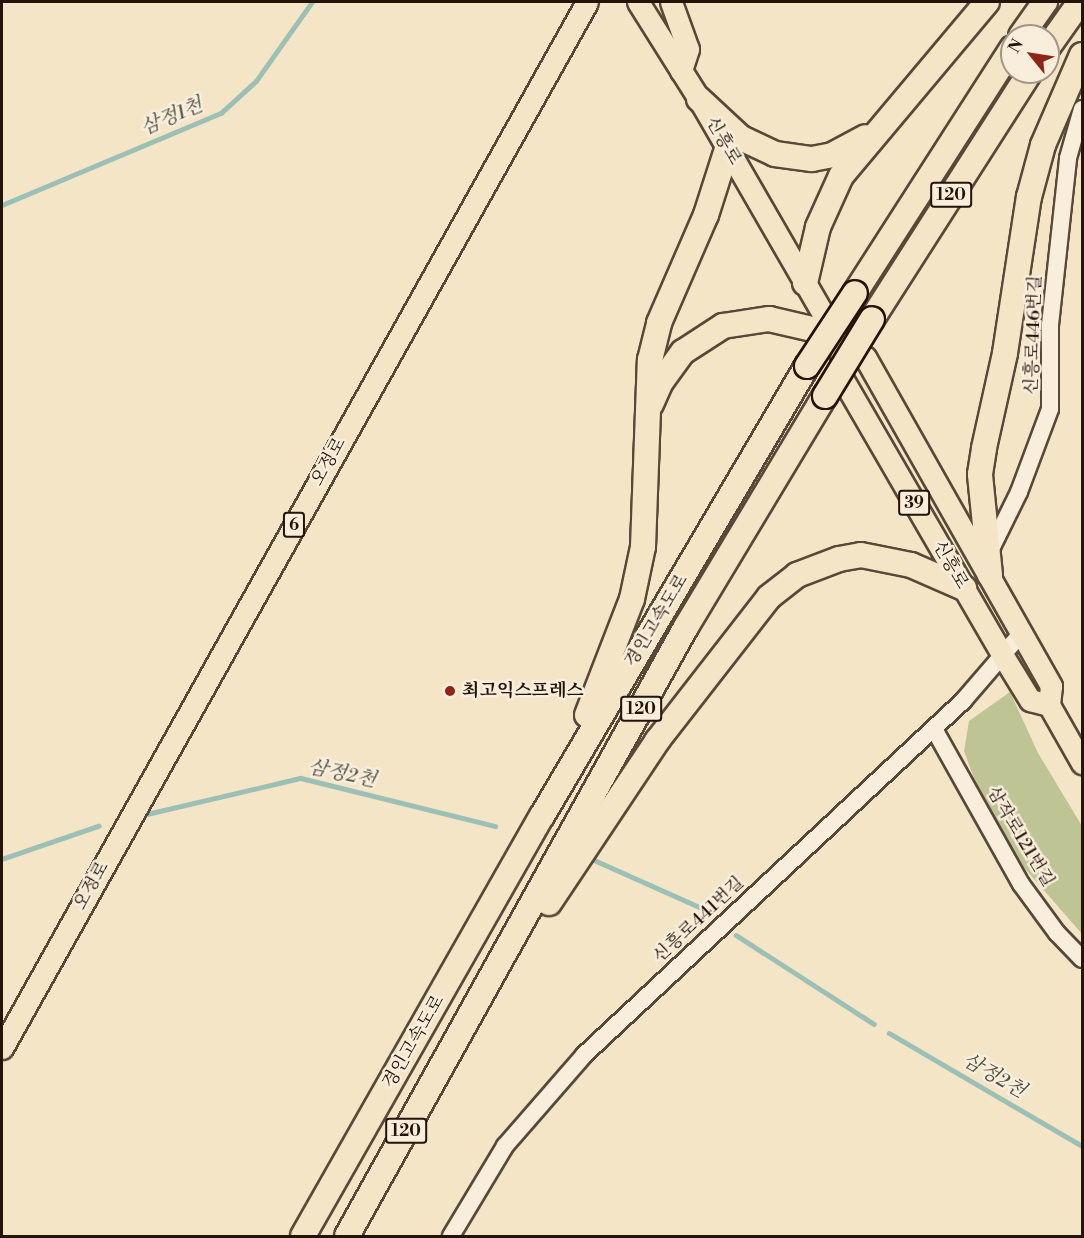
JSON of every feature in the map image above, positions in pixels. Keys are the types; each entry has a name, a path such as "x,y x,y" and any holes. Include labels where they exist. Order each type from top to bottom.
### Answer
{"highway":[{"path":"805,283 812,247 829,200 841,176 987,2"},
{"path":"1029,24 1045,2"},
{"path":"1060,30 1080,2"},
{"path":"989,564 980,474 1005,352 1029,197 1043,144 1083,55"},
{"name":"경인고속도로","path":"303,1236 542,816 807,366 1000,67"},
{"name":"경인고속도로","path":"347,1236 686,627 872,319 1022,84"},
{"path":"699,99 741,138 775,154 812,159 832,155 879,129"},
{"path":"542,816 594,698 632,599 643,547 647,493 646,415 650,360 659,323 706,215 728,149"},
{"path":"646,415 661,382 683,352 723,326 769,320 838,340"},
{"path":"465,1026 657,741 769,597 817,566 861,555 911,565 964,588"}],"main road":[{"name":"오정로","path":"2,1048 587,2"},
{"name":"신흥로","path":"638,2 699,99 838,340 842,378 1003,656 1030,700 1049,705"},
{"path":"671,2 688,49 681,71"},
{"name":"신흥로","path":"838,340 865,357 989,564 1020,634 1051,687 1049,705 1083,763"}],"street":[{"name":"신흥로446번길","path":"989,564 1050,409 1050,325 1067,166 1083,109"},
{"name":"신흥로441번길","path":"451,1236 505,1146 584,1055 934,729 1003,656 1020,634"},
{"name":"삼작로121번길","path":"934,729 1022,884 1057,933 1083,959"}],"green space":[{"path":"1010,692 1038,753 1082,826 1082,934 994,833 964,751 969,721"}],"waterway":[{"name":"삼정1천","path":"2,205 221,113 256,81 312,2"},
{"name":"삼정2천","path":"147,814 301,778 495,826"},
{"name":"삼정2천","path":"2,859 98,826"},
{"name":"삼정2천","path":"592,859 708,911"},
{"name":"삼정2천","path":"736,935 874,1024"},
{"name":"삼정2천","path":"889,1033 1082,1146"}],"place":[{"name":"최고익스프레스","path":"450,691"}]}
